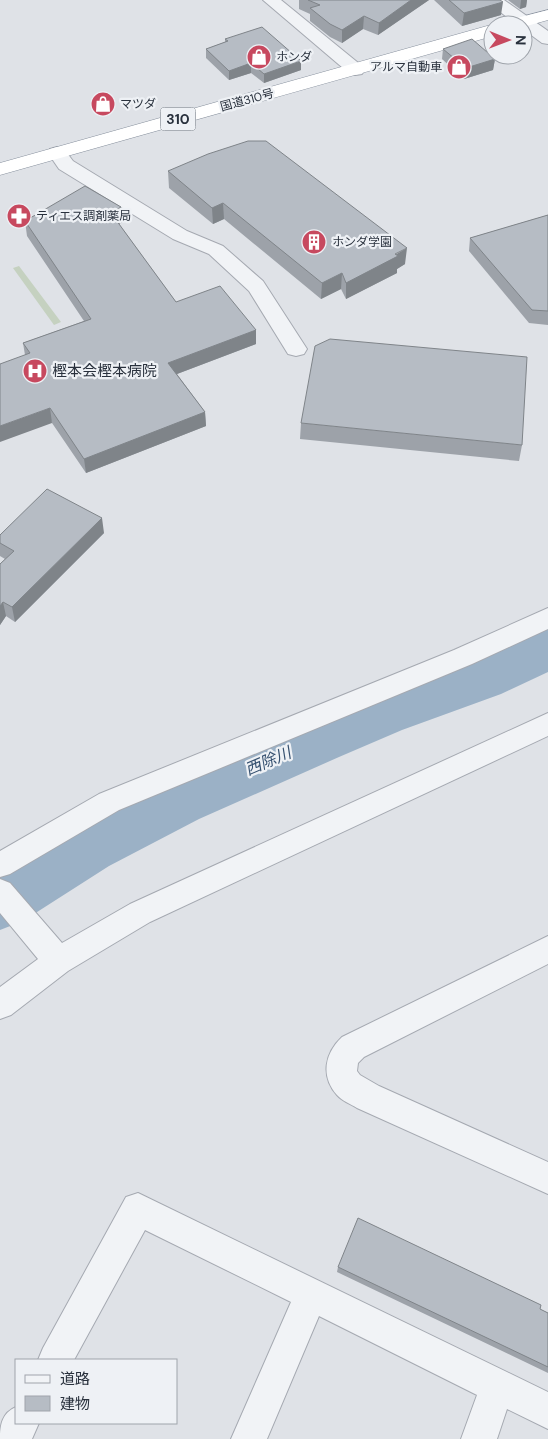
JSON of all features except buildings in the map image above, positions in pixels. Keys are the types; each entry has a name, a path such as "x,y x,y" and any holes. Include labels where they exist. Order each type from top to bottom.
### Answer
{"highway":[{"path":"533,19 548,15"},
{"name":"国道310号","path":"0,169 483,33"}],"street":[{"path":"271,0 356,70"},
{"path":"493,0 509,15"},
{"path":"533,31 548,39"},
{"path":"56,153 66,165 180,235 216,250 256,286 296,349"},
{"path":"0,866 109,802 463,657 548,618"},
{"path":"0,1005 53,955 548,724"},
{"path":"0,892 53,955"},
{"path":"543,1170 368,1097 349,1086 341,1074 344,1056 353,1047 548,949"},
{"path":"56,1359 138,1209 548,1411"},
{"path":"249,1439 312,1294"},
{"path":"479,1439 498,1386"},
{"path":"12,1439 20,1424"}],"green space":[{"path":"19,266 61,322 54,325 13,268"}],"waterway":[{"name":"西除川","path":"0,901 87,847 177,800 365,720 481,678 548,646"}],"place":[{"name":"ホンダ","path":"259,57"},
{"name":"アルマ自動車","path":"459,67"},
{"name":"マツダ","path":"103,104"},
{"name":"ティエス調剤薬局","path":"19,216"},
{"name":"ホンダ学園","path":"314,242"},
{"name":"樫本会樫本病院","path":"35,371"}]}
